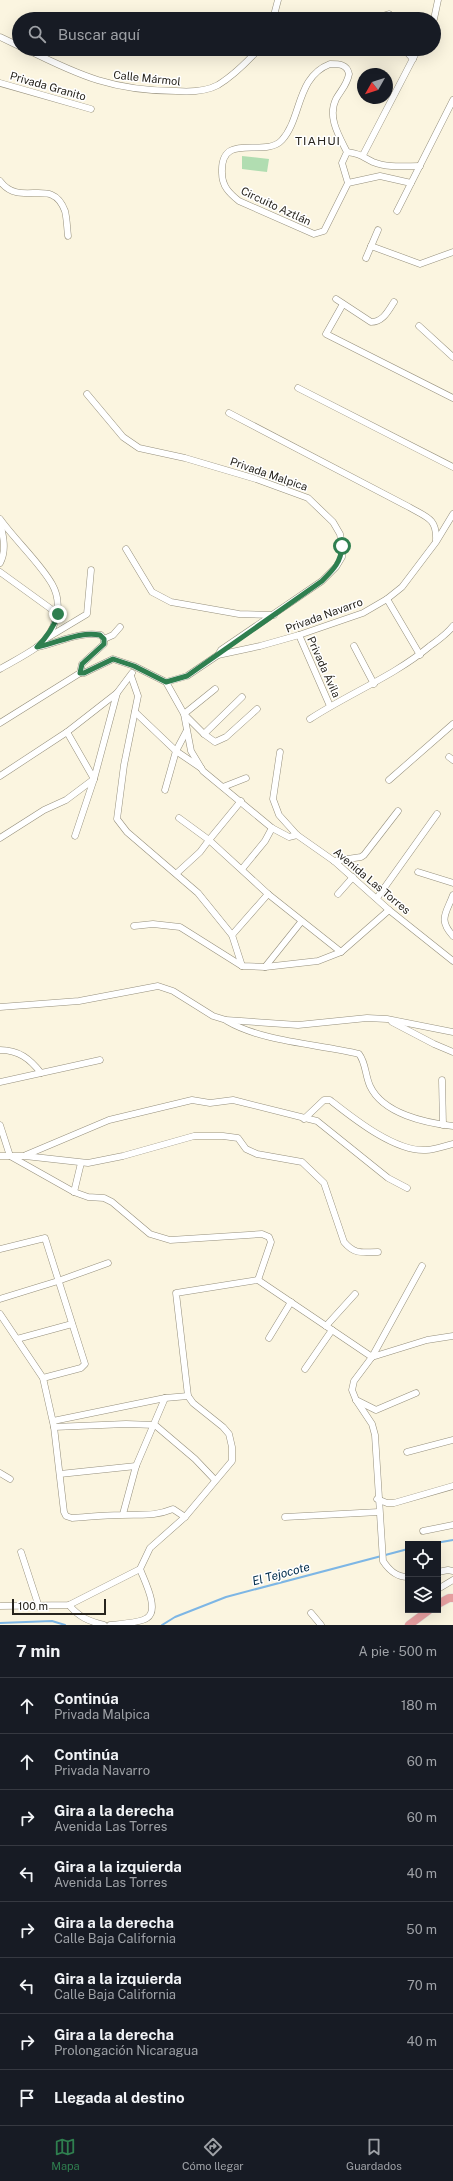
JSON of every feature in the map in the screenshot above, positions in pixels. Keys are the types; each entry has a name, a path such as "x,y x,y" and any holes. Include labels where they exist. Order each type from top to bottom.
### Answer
{"main road":[{"path":"441,1602 449,1598 453,1598"},
{"path":"409,1625 424,1613"}],"street":[{"path":"275,12 278,0"},
{"path":"435,12 438,0"},
{"path":"0,37 12,43"},
{"name":"Calle Mármol","path":"40,56 66,69 100,82 123,88 191,92 204,90 217,85 237,71 252,56"},
{"path":"410,56 413,59"},
{"path":"363,155 414,56"},
{"name":"Circuito Aztlán","path":"347,152 333,119 334,104 347,84 349,74 344,66 340,64 322,67 310,78 286,134 278,144 272,147 238,147 226,156 222,163 222,177 230,194 239,200 314,234 324,231 348,183"},
{"name":"Privada Granito","path":"0,83 91,109"},
{"path":"397,211 452,103"},
{"path":"411,183 380,176 348,183 342,163 347,152 363,155 374,162 393,166 420,166"},
{"path":"0,181 12,192 19,194 42,192 52,195 60,201 65,212 68,236"},
{"path":"366,258 378,230"},
{"path":"371,246 420,264 453,252"},
{"path":"336,299 371,322 376,322 384,316 394,302"},
{"path":"343,304 326,334 453,398"},
{"path":"419,326 453,357"},
{"path":"298,388 453,467"},
{"name":"Privada Malpica","path":"87,394 123,437 138,448 185,458 256,479 308,498 332,522 340,534 342,558 336,567 322,581 221,650 218,655"},
{"path":"229,413 409,506 433,522 436,530 436,542"},
{"name":"Privada Navarro","path":"166,682 187,676 218,655 260,646 299,635 363,613 387,599 402,587 436,542 453,514"},
{"path":"0,520 4,542 3,557 0,563"},
{"path":"0,520 52,584 57,599 58,614 54,625 46,638 37,647 0,669"},
{"path":"126,549 152,592 171,602 239,614 274,615"},
{"path":"46,638 87,614 91,570"},
{"path":"0,572 58,614"},
{"path":"387,599 420,655"},
{"path":"104,639 113,635 120,627"},
{"path":"310,720 330,706 374,684 420,655 452,631"},
{"path":"37,647 86,635 100,635 104,639"},
{"name":"Privada Ávila","path":"299,635 330,706"},
{"path":"80,673 82,664 104,644 104,639"},
{"path":"354,646 374,684"},
{"path":"0,723 80,673 84,673 113,659 134,666 166,682 184,714 204,734 215,742 226,737 257,709"},
{"path":"0,776 67,732 117,693 131,676 134,666"},
{"path":"131,676 138,696 124,765 117,819 127,832 198,892 232,935 242,966"},
{"path":"184,714 215,689"},
{"path":"75,836 94,779 117,693"},
{"path":"204,734 242,697"},
{"path":"135,712 176,751 204,770 272,828 289,837 297,835"},
{"path":"184,714 186,732 191,751 204,770"},
{"path":"389,780 453,724"},
{"path":"67,732 94,779"},
{"path":"165,790 176,751 186,732"},
{"name":"Avenida Las Torres","path":"280,752 273,800 279,815 297,835 334,861 389,910 453,961"},
{"path":"223,787 246,778"},
{"path":"0,838 44,810 66,800 94,779"},
{"path":"177,873 200,852 241,801"},
{"path":"334,861 361,857 364,855 398,811"},
{"path":"377,898 437,814"},
{"path":"179,818 209,840 268,894 340,952"},
{"path":"242,870 265,841 272,828"},
{"path":"418,872 453,883"},
{"path":"338,894 353,877"},
{"path":"232,935 268,894"},
{"path":"453,895 443,921 453,936"},
{"path":"134,926 153,924 180,927 242,966 265,967 318,961 340,952 389,910"},
{"path":"265,967 301,922"},
{"path":"0,1007 79,1001 158,986 173,991 213,1016 226,1020 298,1025 367,1018 387,1019 453,1032"},
{"path":"387,1019 434,1044 453,1052"},
{"path":"226,1020 236,1026 270,1036 314,1047 359,1054 362,1058 370,1087 384,1102 405,1115 422,1122 453,1126"},
{"path":"0,1050 21,1054 31,1060 41,1074"},
{"path":"0,1082 100,1060"},
{"path":"442,1080 443,1125"},
{"path":"25,1156 109,1120 192,1100 210,1103 233,1100 304,1119 317,1121 388,1178 407,1188"},
{"path":"304,1119 324,1100 330,1100 376,1132 406,1148 426,1150 453,1144"},
{"path":"0,1125 10,1156 74,1192 88,1197 104,1198 112,1202 150,1234 170,1240 262,1234 269,1237 271,1242 258,1280"},
{"path":"0,1156 25,1156 88,1163 123,1156 194,1136 223,1136 238,1138 246,1149 257,1154 302,1162 324,1183 344,1242 351,1249 358,1252 378,1252"},
{"path":"74,1192 81,1163"},
{"path":"0,1249 45,1238 85,1364 81,1368 43,1378"},
{"path":"0,1298 58,1281 108,1262"},
{"path":"405,1576 397,1575 389,1570 382,1560 373,1429 372,1424 356,1400 352,1390 354,1382 372,1357 422,1266"},
{"path":"0,1606 39,1607 69,1604 140,1569 150,1548 185,1517 232,1461 232,1447 229,1434 224,1426 193,1403 188,1396 176,1293 258,1280 372,1357"},
{"path":"305,1369 329,1328 355,1294"},
{"path":"269,1338 291,1302"},
{"path":"0,1314 43,1378 53,1424 64,1512 69,1518 123,1514 153,1515 173,1509 185,1517"},
{"path":"17,1339 72,1324"},
{"path":"372,1357 427,1340 453,1336"},
{"path":"356,1400 376,1410 416,1393"},
{"path":"53,1424 165,1398 188,1396"},
{"path":"123,1514 136,1466 155,1426 165,1398"},
{"path":"53,1424 126,1424 155,1426 195,1459 215,1480"},
{"path":"407,1452 453,1440"},
{"path":"60,1474 136,1466"},
{"path":"0,1473 10,1479"},
{"path":"377,1499 387,1503 394,1503 453,1486"},
{"path":"285,1516 378,1512"},
{"path":"423,1531 453,1525"},
{"path":"21,1552 39,1607"},
{"path":"110,1625 146,1619 152,1613 153,1605 140,1569"},
{"path":"441,1571 453,1571"},
{"path":"441,1587 453,1580"},
{"path":"69,1604 77,1614 87,1621 104,1625"},
{"path":"311,1613 321,1625"}],"green space":[{"path":"242,156 269,159 267,172 242,169"}],"waterway":[{"name":"El Tejocote","path":"441,1542 453,1540"},
{"name":"El Tejocote","path":"162,1625 175,1617 226,1597 405,1550"},
{"name":"El Tejocote","path":"0,1623 52,1621 65,1625"}],"district":[{"name":"TIAHUI","path":"318,141"}],"route":[{"path":"58,614 54,625 46,638 37,647 50,645 71,637 95,634 100,635 104,639 104,644 82,664 79,668 80,673 92,670 113,659 134,666 166,682 187,676 218,655 221,650 322,581 336,567 342,558 342,546"}]}
